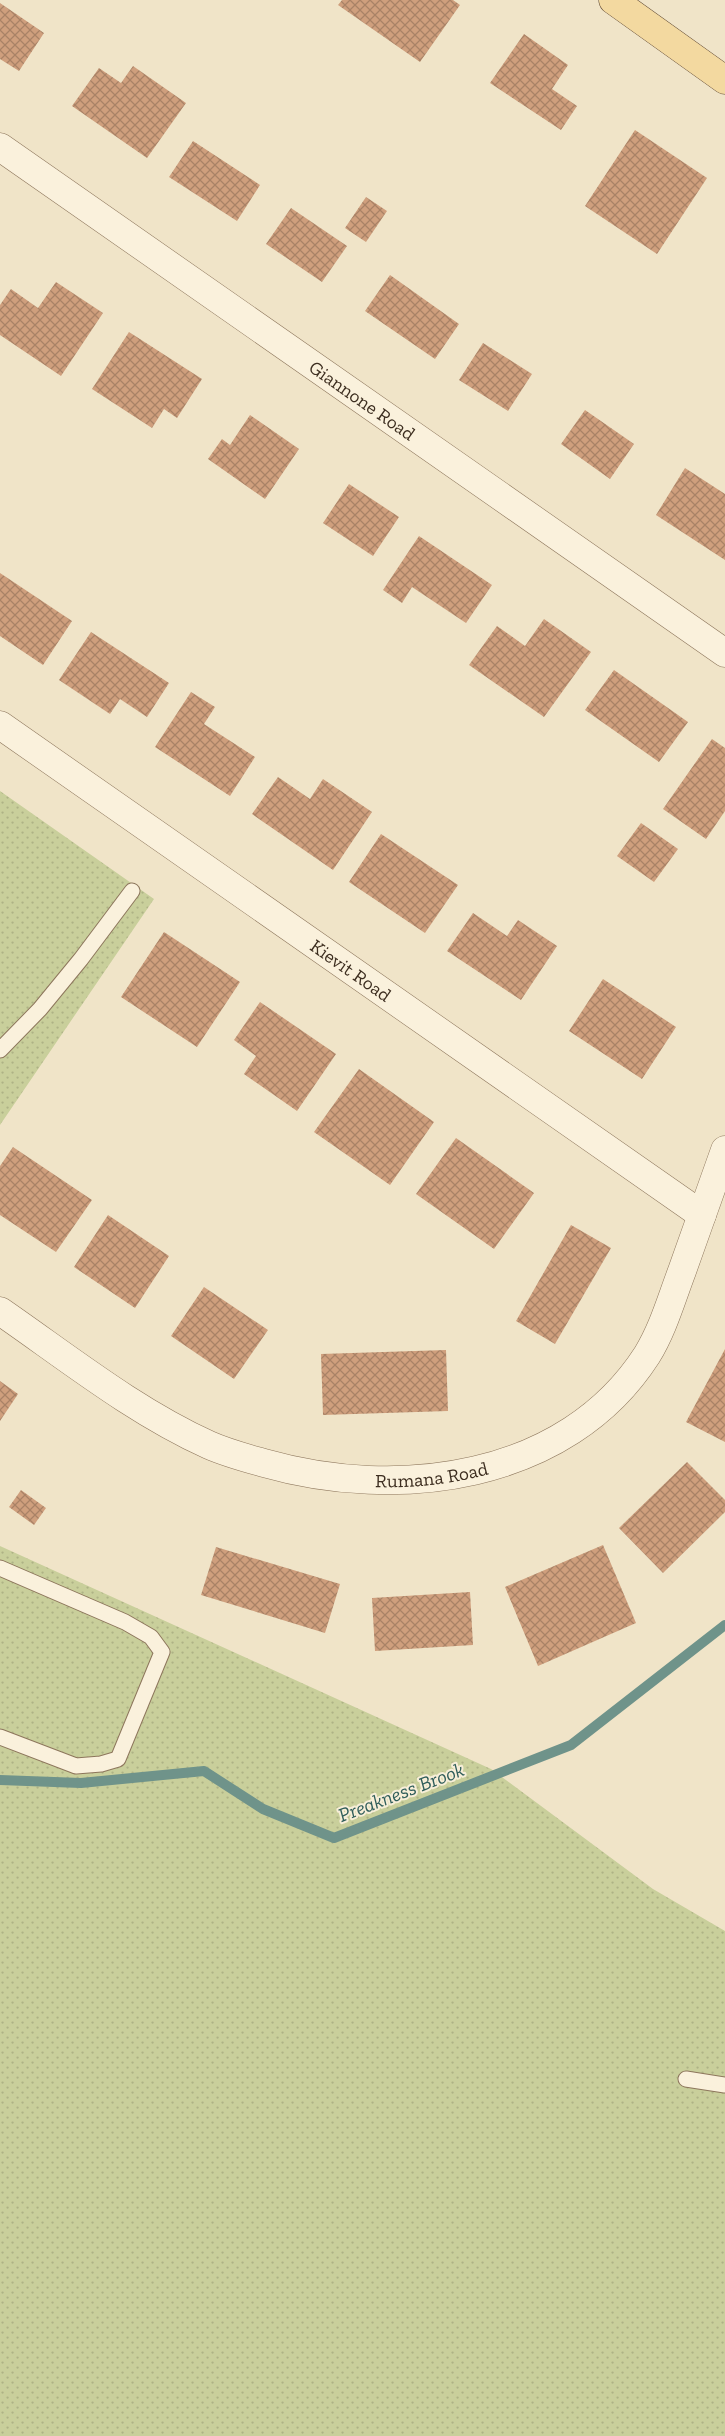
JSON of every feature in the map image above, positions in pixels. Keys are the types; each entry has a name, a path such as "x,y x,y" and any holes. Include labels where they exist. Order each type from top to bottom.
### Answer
{"main road":[{"path":"613,0 725,80"}],"street":[{"name":"Giannone Road","path":"0,147 725,653"},
{"name":"Kievit Road","path":"0,725 702,1215"},
{"name":"Rumana Road","path":"0,1311 131,1402 209,1445 229,1453 290,1470 350,1480 409,1481 466,1474 518,1458 550,1444 592,1416 628,1381 647,1354 662,1325 725,1150"}],"lane":[{"path":"0,1050 52,994 132,891"},
{"path":"0,1568 125,1622 151,1637 162,1652 118,1759 101,1764 76,1766 0,1737"},
{"path":"686,2079 725,2085"}],"green space":[{"path":"0,791 154,899 0,1125"},
{"path":"0,1546 491,1769 653,1889 725,1931 725,2436 0,2436"}],"building":[{"path":"342,0 453,0 460,5 420,62 338,5"},
{"path":"0,3 44,33 19,71 0,59"},
{"path":"524,34 568,65 552,89 577,106 561,130 490,83"},
{"path":"133,66 186,103 147,158 72,106 99,68 121,83"},
{"path":"635,130 707,178 657,254 585,206"},
{"path":"193,141 260,185 237,221 169,177"},
{"path":"366,197 387,211 366,242 345,228"},
{"path":"291,208 347,246 322,282 266,244"},
{"path":"390,275 459,324 435,359 365,311"},
{"path":"56,282 103,313 61,376 0,335 0,305 11,289 38,308"},
{"path":"129,332 202,379 177,418 164,409 152,428 92,389"},
{"path":"483,343 532,374 508,411 459,380"},
{"path":"585,410 634,444 610,479 561,444"},
{"path":"250,415 299,449 265,499 208,459 222,439 230,445"},
{"path":"685,468 725,494 725,560 656,515"},
{"path":"349,484 399,517 373,556 323,523"},
{"path":"419,536 492,585 466,623 412,587 402,603 383,590"},
{"path":"0,573 72,621 43,665 0,636"},
{"path":"544,619 591,652 544,717 469,665 497,626 525,646"},
{"path":"91,632 169,683 147,717 120,699 110,714 59,680"},
{"path":"614,670 688,722 659,762 585,710"},
{"path":"191,692 215,707 204,724 255,757 230,796 155,747"},
{"path":"712,739 725,748 725,811 706,839 663,809"},
{"path":"278,777 310,799 323,779 372,812 333,870 252,814"},
{"path":"641,823 678,849 654,882 617,856"},
{"path":"381,834 458,885 425,933 349,882"},
{"path":"473,913 507,936 518,920 557,946 521,1000 447,951"},
{"path":"164,932 240,982 197,1047 121,997"},
{"path":"603,979 676,1027 642,1079 569,1031"},
{"path":"260,1002 336,1054 297,1111 244,1074 256,1056 234,1040"},
{"path":"359,1069 434,1122 390,1185 314,1132"},
{"path":"456,1138 534,1193 494,1249 416,1194"},
{"path":"13,1147 92,1200 56,1252 0,1215 0,1166"},
{"path":"108,1215 169,1256 135,1308 74,1267"},
{"path":"571,1225 611,1248 555,1344 516,1321"},
{"path":"204,1287 268,1330 234,1379 171,1336"},
{"path":"725,1349 725,1442 686,1422"},
{"path":"446,1350 448,1411 323,1415 321,1354"},
{"path":"0,1381 18,1394 0,1421"},
{"path":"687,1462 725,1500 725,1512 663,1573 619,1528"},
{"path":"21,1490 46,1508 34,1525 9,1507"},
{"path":"603,1545 636,1623 538,1666 505,1587"},
{"path":"216,1547 340,1584 325,1633 201,1595"},
{"path":"470,1592 473,1645 375,1651 372,1598"}],"waterway":[{"name":"Preakness Brook","path":"0,1780 81,1783 204,1771 263,1809 334,1838 571,1745 725,1625"}]}
